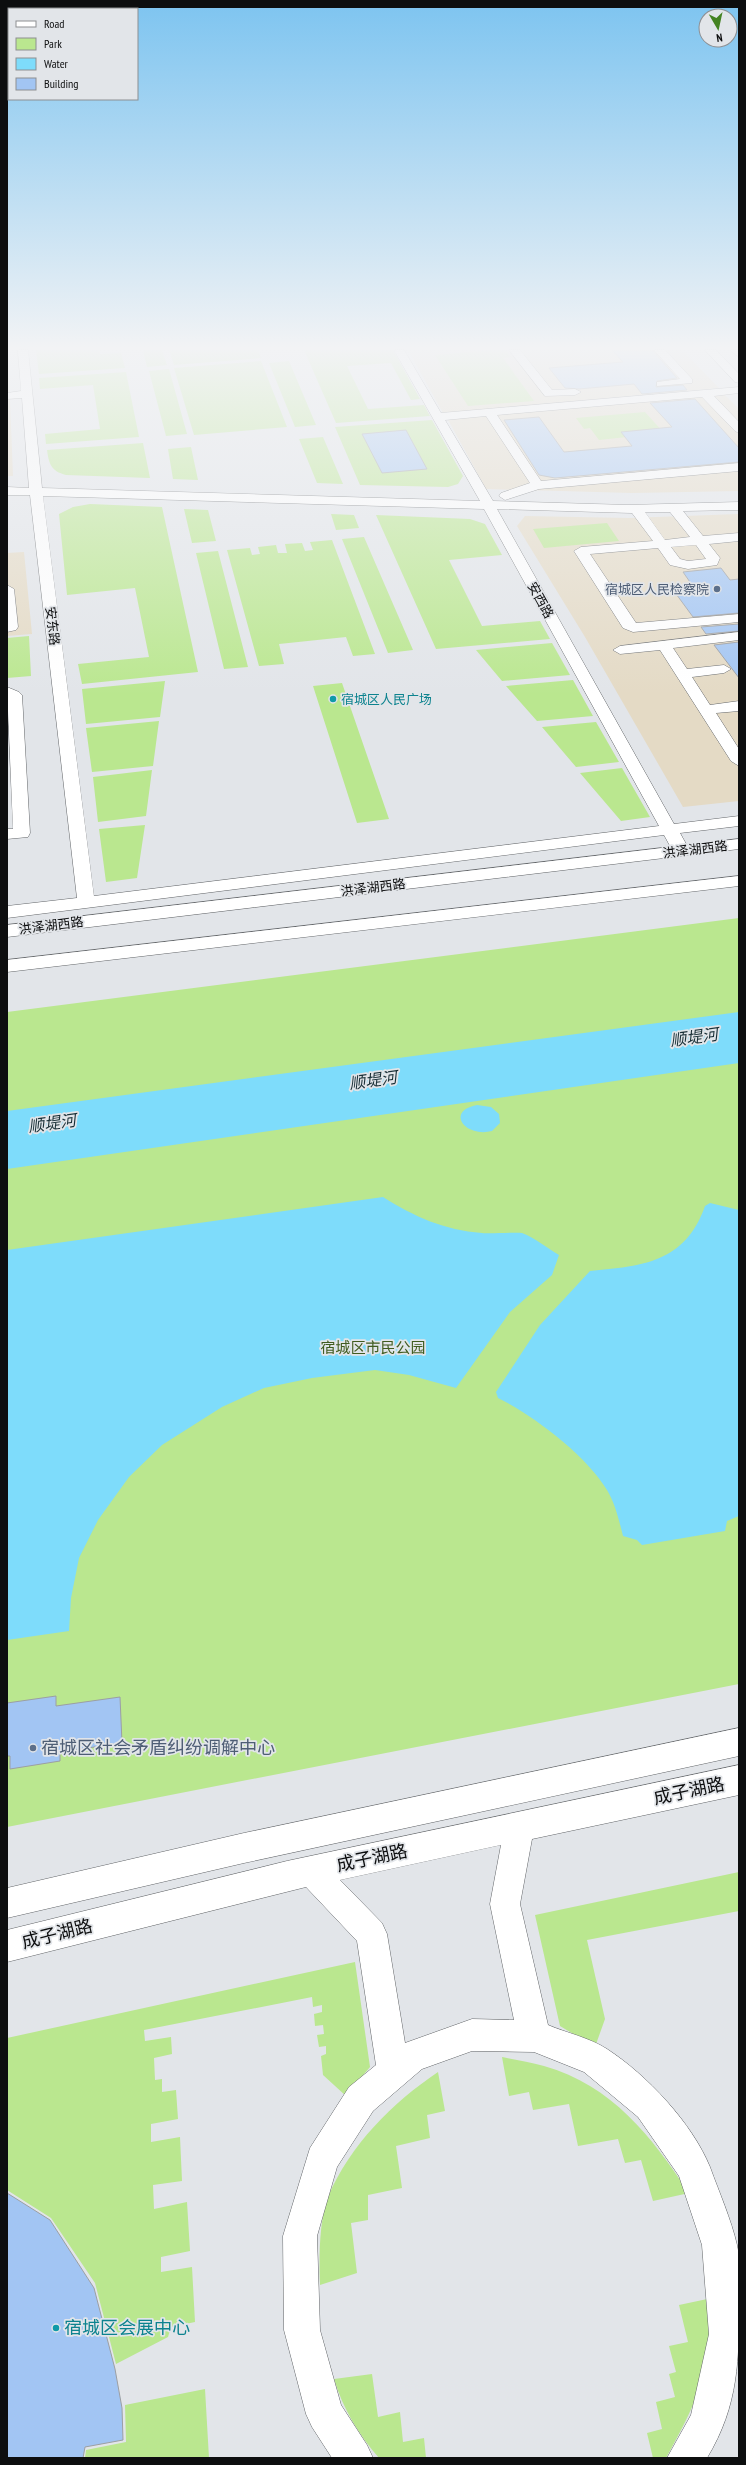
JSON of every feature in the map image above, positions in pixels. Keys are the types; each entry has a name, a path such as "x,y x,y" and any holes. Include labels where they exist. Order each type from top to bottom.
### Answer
{"street":[{"name":"安东路","path":"31,465 32,483 86,902"},
{"name":"安西路","path":"466,465 681,851"},
{"path":"524,465 537,485"},
{"path":"486,500 505,496 537,485 739,467"},
{"path":"7,491 32,483"},
{"path":"7,484 32,483 486,500 636,509 739,506"},
{"path":"505,496 620,499 739,496"},
{"path":"636,509 675,562 680,565 712,562 713,558 674,508"},
{"path":"739,537 581,552 628,625 644,628 739,618"},
{"path":"7,588 11,628 7,628"},
{"path":"620,650 739,636"},
{"path":"664,645 739,761"},
{"path":"682,674 724,669"},
{"path":"7,692 14,695 22,833 7,834"},
{"path":"706,710 739,706"},
{"path":"7,912 668,828 739,821"},
{"name":"洪泽湖西路","path":"7,931 739,844"},
{"path":"7,966 739,881"},
{"path":"7,1903 244,1848 739,1742"},
{"name":"成子湖路","path":"7,1946 311,1871 739,1780"},
{"path":"518,1827 505,1904 534,2036"},
{"path":"311,1871 371,1934 394,2072"},
{"path":"354,2458 325,2414 302,2330 300,2236 322,2160 360,2099 412,2057 472,2035 534,2036 595,2060 650,2105 693,2168 730,2243 727,2334 708,2422 686,2458"}],"shaded area":[{"path":"7,465 13,465 13,476 7,476"},
{"path":"473,465 739,465 739,491 632,493 486,489"},
{"path":"739,514 739,801 683,807 585,637 517,526 525,516 629,518"},
{"path":"24,552 32,634 7,636 7,553"}],"green space":[{"path":"147,465 150,478 66,475 57,471 52,466"},
{"path":"171,465 195,465 198,480 173,479"},
{"path":"310,465 335,465 343,484 317,483"},
{"path":"351,465 457,465 463,476 458,484 448,487 360,485"},
{"path":"90,504 162,507 198,672 82,684 78,664 149,657 135,588 67,595 59,514 73,507"},
{"path":"184,509 208,510 216,541 192,543"},
{"path":"331,514 354,515 359,528 336,530"},
{"path":"376,515 470,519 485,524 502,555 449,560 482,626 540,621 550,639 436,649"},
{"path":"607,523 619,541 544,548 533,529"},
{"path":"364,537 413,650 388,653 342,539"},
{"path":"332,540 375,654 353,656 346,637 279,644 284,664 259,666 227,550 250,548 252,555 260,554 258,547 276,545 278,553 287,553 285,544 302,543 305,551 313,550 310,542"},
{"path":"218,551 248,667 224,669 196,553"},
{"path":"29,636 31,676 7,678 7,638"},
{"path":"552,643 570,675 502,681 476,650"},
{"path":"573,680 593,716 537,721 506,686"},
{"path":"165,681 160,717 86,724 82,689"},
{"path":"342,683 389,819 357,823 313,686"},
{"path":"159,721 153,766 92,772 86,728"},
{"path":"596,722 619,762 576,767 542,727"},
{"path":"622,768 650,817 621,821 580,773"},
{"path":"152,770 146,816 98,822 93,777"},
{"path":"145,825 137,878 106,882 99,829"},
{"name":"宿城区市民公园","path":"739,918 739,1684 7,1827 7,1012"},
{"path":"739,1872 739,1911 587,1940 605,2019 595,2047 560,2026 535,1915"},
{"path":"355,1962 370,2067 346,2096 323,2075 321,2056 326,2054 326,2046 319,2047 317,2035 324,2034 323,2025 315,2026 314,2014 322,2012 322,2005 313,2007 312,1997 144,2030 145,2041 171,2037 172,2054 154,2058 155,2080 162,2079 162,2092 176,2090 178,2119 151,2124 151,2142 180,2137 182,2181 153,2185 154,2209 187,2202 190,2251 161,2257 161,2272 192,2267 195,2322 171,2327 168,2337 116,2364 95,2283 51,2218 7,2190 7,2038"},
{"path":"502,2057 544,2066 568,2075 590,2086 610,2100 645,2133 689,2193 653,2201 641,2160 625,2163 618,2139 578,2146 569,2104 533,2110 529,2092 509,2096"},
{"path":"438,2072 445,2111 427,2115 430,2138 396,2146 402,2188 368,2195 368,2220 351,2223 357,2273 320,2285 321,2229 328,2197 337,2178 360,2143 389,2111 404,2097"},
{"path":"712,2298 707,2355 696,2398 666,2458 653,2458 647,2433 662,2429 656,2402 675,2397 669,2374 676,2372 669,2346 688,2342 679,2305"},
{"path":"372,2374 378,2417 400,2412 403,2442 424,2438 426,2458 379,2458 358,2431 342,2401 334,2379"},
{"path":"205,2389 209,2458 85,2458 86,2450 126,2442 125,2405"}],"water":[{"name":"顺堤河","path":"739,1012 739,1063 7,1169 7,1111"},
{"path":"477,1105 491,1107 499,1114 500,1123 492,1131 474,1131 462,1123 462,1113 467,1108"},
{"path":"383,1197 407,1211 442,1226 482,1233 522,1233 527,1235 559,1255 552,1275 510,1312 456,1388 409,1375 375,1370 312,1378 264,1388 222,1407 162,1445 129,1477 98,1520 79,1558 71,1598 69,1631 7,1640 7,1250"},
{"path":"710,1203 739,1210 739,1516 727,1521 725,1531 642,1545 637,1540 623,1536 610,1495 598,1477 573,1450 543,1426 512,1405 498,1398 496,1392 540,1325 590,1271 627,1267 660,1258 674,1250 686,1240 696,1225 705,1206"}],"building":[{"path":"378,465 425,465 427,469 382,473"},
{"path":"533,465 704,465 555,478 539,475"},
{"path":"721,568 730,580 739,579 739,613 693,617 671,587 692,585 683,572"},
{"path":"739,624 739,631 706,634 701,627"},
{"path":"739,642 739,678 714,645"},
{"path":"56,1696 56,1706 120,1697 122,1743 60,1752 60,1761 10,1769 10,1756 7,1756 7,1703"},
{"name":"宿城区会展中心","path":"7,2193 50,2220 94,2288 115,2369 122,2408 123,2440 85,2447 83,2458 7,2458"}],"place":[{"name":"宿城区人民检察院","path":"717,589"},
{"name":"宿城区人民广场","path":"333,699"},
{"name":"宿城区社会矛盾纠纷调解中心","path":"33,1748"},
{"name":"宿城区会展中心","path":"56,2328"}]}
